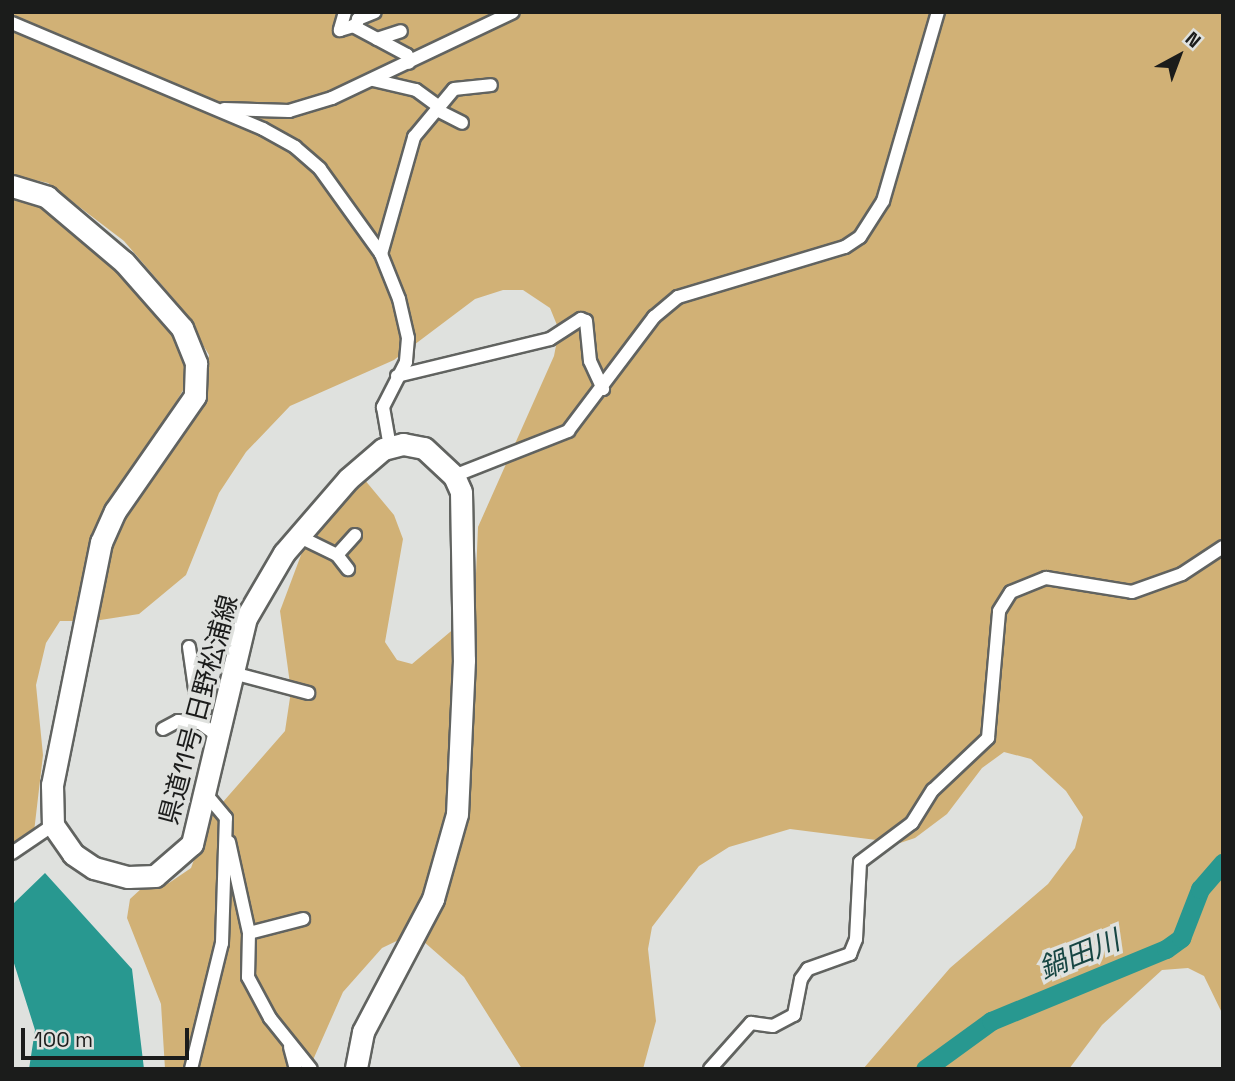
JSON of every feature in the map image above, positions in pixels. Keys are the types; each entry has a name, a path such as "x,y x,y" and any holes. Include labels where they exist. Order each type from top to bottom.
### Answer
{"main road":[{"path":"12,186 47,197 124,262 182,328 196,363 195,396 115,511 101,542 52,785 53,825"},
{"path":"356,1069 363,1032 433,900 457,814 464,660 461,492 454,476 424,448 390,447"},
{"name":"県道11号 日野松浦線","path":"53,825 73,854 94,868 128,877 155,876 174,864 192,844 246,618 261,587 298,536 348,479 390,447"}],"street":[{"path":"345,12 340,30 356,27 407,55 409,63"},
{"path":"356,27 358,19 375,12"},
{"path":"216,109 289,111 373,80 513,12"},
{"path":"454,476 560,436 584,415 654,317 678,297 845,247 860,237 883,201 938,12"},
{"path":"12,23 263,129 303,154 320,169 381,254 408,338 406,362 383,407 390,447"},
{"path":"377,39 401,31"},
{"path":"373,80 416,90 438,108 462,122"},
{"path":"381,254 404,163 414,137 454,89 491,85"},
{"path":"397,376 550,338 581,319 586,321 590,361 603,389"},
{"path":"337,555 355,535"},
{"path":"298,536 337,555 348,569"},
{"path":"710,1069 751,1023 774,1026 794,1015 801,978 808,969 850,954 856,939 860,862 912,823 933,790 988,738 999,611 1011,592 1046,578 1132,592 1182,574 1223,547"},
{"path":"189,647 200,723"},
{"path":"233,674 308,694"},
{"path":"163,729 178,721 200,723 219,737"},
{"path":"205,793 222,808 249,933 248,977 257,998 311,1069"},
{"path":"12,853 53,825"},
{"path":"191,1069 222,943 227,835"},
{"path":"249,933 303,919"},
{"path":"288,1040 296,1069"}],"shaded area":[{"path":"12,12 1223,12 1223,1015 1204,976 1188,968 1162,970 1102,1025 1069,1069 863,1069 950,968 1048,884 1075,848 1083,817 1066,791 1031,759 1004,752 982,768 947,814 915,838 900,843 790,829 729,847 699,866 652,927 648,949 656,1021 643,1069 522,1069 464,977 423,941 450,874 466,808 478,527 554,356 559,330 550,308 523,290 503,290 475,299 394,360 290,406 246,452 219,493 186,575 139,614 94,621 96,605 101,606 102,597 96,595 105,559 119,522 202,398 209,355 179,305 124,241 48,183 12,175"},
{"path":"34,197 89,230 179,330 192,375 106,520 77,621 60,621 46,643 36,685 43,755 34,832 12,854 12,198"},
{"path":"364,479 394,515 403,539 385,642 397,660 412,664 456,627 452,809 441,862 407,936 382,948 343,992 309,1069 165,1069 161,1004 127,918 130,899 142,888 169,883 191,868 209,818 285,731 291,691 280,611 307,539"}],"water":[{"path":"45,873 132,969 144,1069 29,1069 35,1030 12,957 12,905"}],"waterway":[{"name":"鍋田川","path":"925,1069 991,1021 1166,949 1181,938 1200,889 1223,863"}]}
